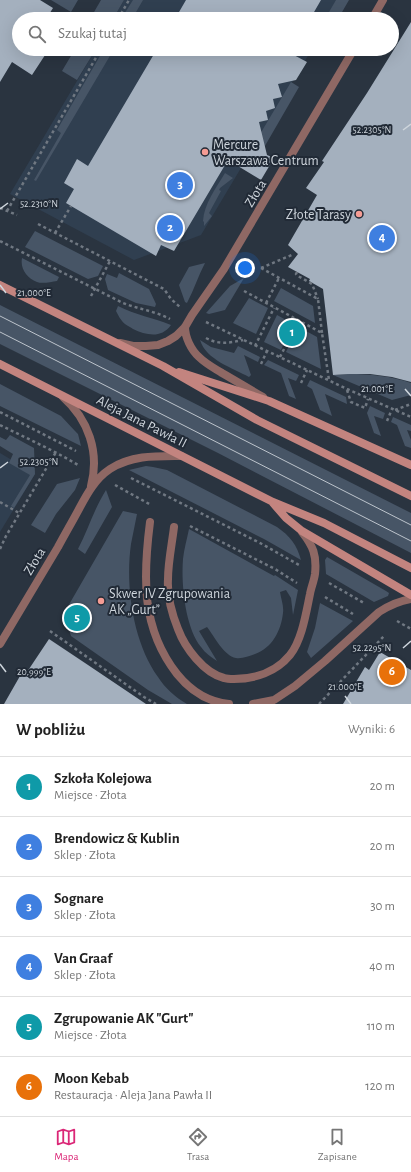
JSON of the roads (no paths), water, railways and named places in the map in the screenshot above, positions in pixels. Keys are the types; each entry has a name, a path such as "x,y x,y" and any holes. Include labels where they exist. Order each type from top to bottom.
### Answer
{"main road":[{"path":"0,284 164,366 258,420 411,496"},
{"name":"Aleja Jana Pawła II","path":"0,364 273,502 324,523 411,568"},
{"path":"164,366 269,401 411,465"},
{"name":"Aleja Jana Pawła II","path":"273,502 286,518 302,531 411,595"}],"street":[{"path":"376,12 383,0"},
{"name":"Złota","path":"115,342 139,346 158,345 176,336 185,327 224,269 350,56"},
{"path":"185,327 185,332 192,349 198,357 213,368 269,401"},
{"name":"Złota","path":"58,393 79,414 89,435 94,459 90,490"},
{"name":"Złota","path":"0,644 94,483 105,472 124,462 149,456 181,456"},
{"path":"150,522 146,554 146,591 152,623 159,645 167,661 183,681 201,695 220,703 228,704"},
{"path":"174,527 168,579 169,597 178,630 195,659 209,671 224,678 242,679 257,677 278,666 290,655 295,646 302,628 315,574 315,553 311,543 302,531"},
{"path":"253,704 274,700 325,661 379,612 400,601 411,599"}],"tram line":[{"path":"0,316 411,525"},
{"path":"0,332 411,541"}],"place":[{"name":"Mercure Warszawa Centrum","path":"205,152"},
{"name":"Sognare","path":"180,185"},
{"name":"Złote Tarasy","path":"359,214"},
{"name":"Brendowicz & Kublin","path":"170,228"},
{"name":"Van Graaf","path":"382,238"},
{"name":"Szkoła Kolejowa","path":"292,333"},
{"name":"Skwer IV Zgrupowania AK „Gurt”","path":"101,601"},
{"name":"Zgrupowanie AK \"Gurt\"","path":"77,618"},
{"name":"Moon Kebab","path":"392,672"}]}
